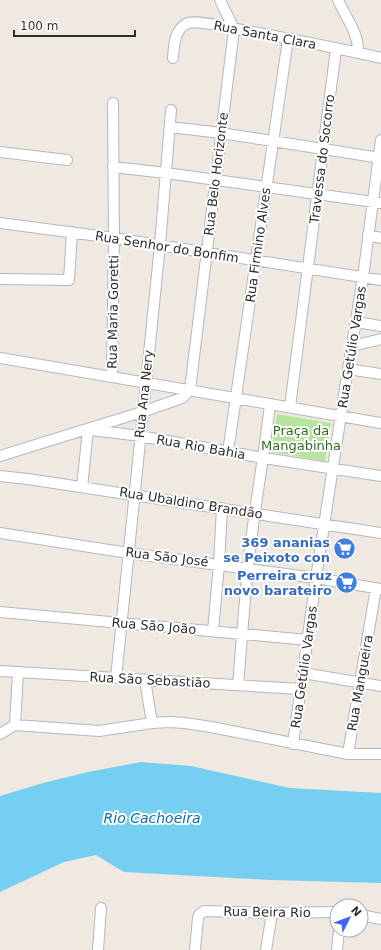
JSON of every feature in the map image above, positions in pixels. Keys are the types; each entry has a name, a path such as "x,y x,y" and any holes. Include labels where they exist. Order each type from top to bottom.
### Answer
{"street":[{"path":"220,0 234,29"},
{"path":"338,0 356,35 358,53"},
{"name":"Rua Santa Clara","path":"173,58 176,37 180,30 188,23 212,24 381,58"},
{"name":"Rua Belo Horizonte","path":"190,390 234,29"},
{"name":"Rua Firmino Alves","path":"228,452 288,39"},
{"name":"Travessa do Socorro","path":"290,407 336,49"},
{"name":"Rua Maria Goretti","path":"112,377 114,238 113,103"},
{"name":"Rua Ana Nery","path":"116,678 160,245 171,110"},
{"path":"170,127 323,148 380,158"},
{"name":"Rua Getúlio Vargas","path":"293,744 332,469 363,277 368,236 377,202 381,140"},
{"path":"0,152 67,160"},
{"path":"113,167 377,202"},
{"name":"Rua Senhor do Bonfim","path":"0,223 114,238 381,280"},
{"path":"0,279 69,280 72,232"},
{"path":"368,236 381,238"},
{"path":"356,322 381,326"},
{"path":"352,346 381,340"},
{"path":"0,358 381,423"},
{"path":"348,369 381,374"},
{"path":"82,487 88,430 178,400 185,396 190,390"},
{"path":"238,685 254,513 264,458 270,404"},
{"name":"Rua Rio Bahia","path":"0,456 88,430 140,436 264,458 381,476"},
{"name":"Rua Ubaldino Brandão","path":"0,476 82,487 381,533"},
{"path":"213,631 222,508"},
{"name":"Rua São José","path":"0,533 128,553 219,564 378,588"},
{"name":"Rua Mangueira","path":"348,754 378,588"},
{"name":"Rua São João","path":"0,612 308,640"},
{"name":"Rua São Sebastião","path":"0,671 300,689"},
{"path":"15,725 18,672"},
{"path":"303,673 381,686"},
{"path":"145,680 152,723"},
{"path":"0,734 15,725 99,731 152,723 185,722 348,754 381,754"},
{"path":"98,950 101,908"},
{"name":"Rua Beira Rio","path":"195,950 199,915 204,911 272,913 329,912"},
{"path":"266,950 272,913"},
{"path":"369,917 381,919"},
{"path":"337,950 338,938"}],"green space":[{"name":"Praça da Mangabinha","path":"277,414 331,423 325,461 271,452"}],"water":[{"name":"Rio Cachoeira","path":"141,762 191,766 290,788 381,793 381,883 270,880 124,872 96,855 64,862 0,892 0,796 43,783 88,772"}],"place":[{"name":"369 ananias se Peixoto con","path":"345,549"},
{"name":"Perreira cruz novo barateiro","path":"347,582"}]}
